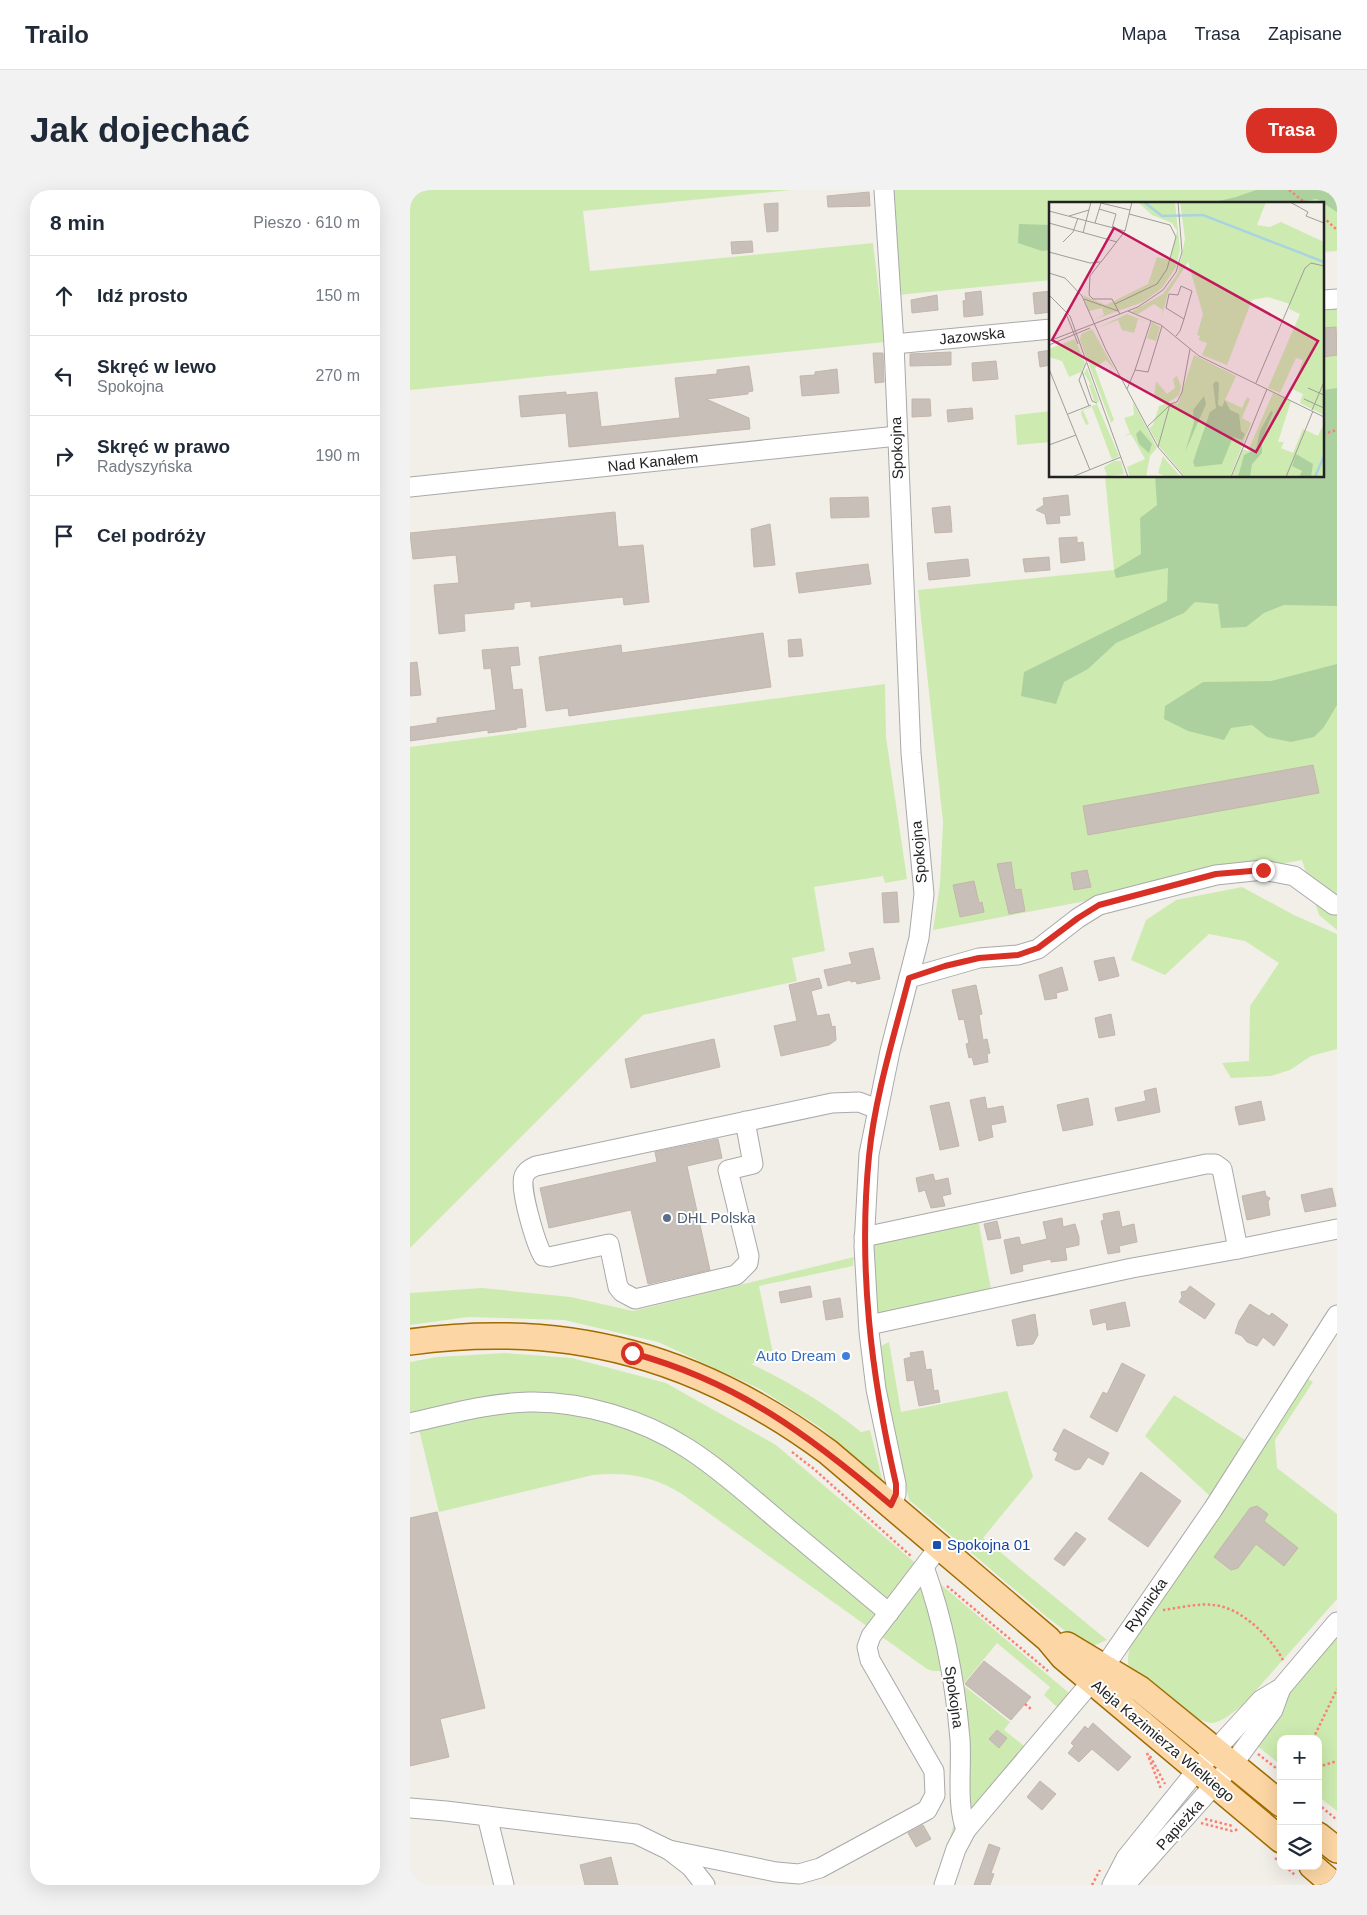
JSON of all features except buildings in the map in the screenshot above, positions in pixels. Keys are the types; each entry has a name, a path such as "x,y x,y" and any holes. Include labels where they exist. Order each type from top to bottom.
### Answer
{"main road":[{"name":"Aleja Kazimierza Wielkiego","path":"410,1342 476,1336 539,1337 596,1345 671,1365 748,1399 794,1426 891,1505 1048,1639 1063,1657 1098,1674 1140,1689 1232,1753 1277,1800"},
{"name":"Aleja Kazimierza Wielkiego","path":"1098,1674 1206,1777 1274,1846"},
{"path":"1322,1838 1337,1850"},
{"path":"1317,1870 1334,1885"}],"street":[{"name":"Spokojna","path":"884,190 894,344 911,754 924,894 919,938 877,1109 869,1154 864,1236 869,1325 878,1397 896,1484 896,1494 891,1505"},
{"path":"1324,300 1337,299"},
{"name":"Jazowska","path":"894,344 1049,328"},
{"name":"Nad Kanałem","path":"410,487 897,436"},
{"path":"909,978 945,966 979,958 1018,955 1038,948 1099,905 1216,874 1263,870 1294,876 1336,906"},
{"path":"745,1121 753,1164 728,1170 749,1256 748,1263 736,1275 635,1299 622,1292 618,1287 609,1244 549,1256 543,1256 537,1247 524,1189 524,1177 529,1169 536,1166 745,1121 841,1102 858,1102 877,1109"},
{"path":"864,1236 1107,1187 1184,1167 1215,1164 1222,1169 1238,1249"},
{"path":"869,1325 1132,1268 1337,1229"},
{"name":"Rybnicka","path":"944,1885 956,1849 966,1830 1098,1674 1213,1509 1337,1315"},
{"path":"410,1423 482,1406 530,1402 570,1406 612,1414 644,1426 687,1448 889,1613"},
{"path":"669,1850 776,1872 799,1874 820,1868 927,1810 935,1795 934,1771 870,1660 866,1647 871,1636 939,1547"},
{"name":"Spokojna","path":"924,1567 943,1635 956,1696 961,1810 966,1830"},
{"path":"1232,1753 1261,1700 1286,1682 1337,1622"},
{"path":"1232,1753 1273,1710 1286,1682"},
{"name":"Papieżka","path":"1112,1885 1126,1858 1176,1795 1206,1777 1232,1753"},
{"name":"Papieżka","path":"1125,1885 1194,1810 1206,1777"},
{"path":"410,1808 636,1834 669,1850 691,1867 705,1885"},
{"path":"487,1816 504,1885"}],"path":[{"path":"1289,190 1304,202"},
{"path":"1324,218 1337,230"},
{"path":"1324,434 1337,430"},
{"path":"791,1452 814,1469 924,1567"},
{"path":"946,1585 1050,1672"},
{"path":"1142,1612 1214,1604 1232,1611 1248,1621 1268,1638 1279,1651 1286,1682"},
{"path":"1315,1735 1337,1688"},
{"path":"1025,1704 1031,1709"},
{"path":"1140,1747 1156,1764 1166,1786 1176,1795"},
{"path":"1232,1753 1277,1770"},
{"path":"1322,1766 1337,1761"},
{"path":"1322,1807 1337,1820"},
{"path":"1194,1810 1202,1818 1235,1826 1244,1832"}],"green space":[{"path":"410,190 792,190 583,211 590,271 873,243 885,342 410,390"},
{"path":"891,190 1337,190 1337,251 1324,252 1324,202 1049,202 1049,280 898,295"},
{"path":"1256,190 1337,190 1337,212 1317,199 1299,202 1215,202"},
{"path":"1019,224 1049,225 1049,250 1042,251 1018,243"},
{"path":"1337,306 1337,930 1319,915 1302,860 933,930 940,884 943,822 918,590 1114,570 1105,478 1324,478 1324,307"},
{"path":"1337,388 1337,606 1284,605 1264,613 1246,627 1221,628 1218,604 1195,602 1184,613 1116,643 1088,669 1064,682 1056,704 1021,696 1024,672 1167,601 1168,568 1116,578 1114,570 1141,554 1140,518 1157,505 1155,478 1324,478 1324,390"},
{"path":"1049,411 1049,442 1017,445 1015,415"},
{"path":"1337,664 1337,705 1324,727 1314,737 1291,742 1267,737 1252,725 1231,728 1224,740 1188,731 1164,719 1165,706 1203,682 1271,681"},
{"path":"885,684 886,737 907,879 885,883 883,876 814,887 825,951 792,958 797,981 643,1015 410,1248 410,747"},
{"path":"1242,887 1294,915 1337,934 1337,1049 1311,1056 1290,1070 1271,1076 1231,1078 1222,1063 1249,1061 1250,1006 1279,963 1245,941 1209,934 1165,975 1131,960 1146,920 1176,900"},
{"path":"978,1219 991,1289 878,1313 872,1243"},
{"path":"854,1257 853,1266 759,1286 774,1358 751,1364 780,1378 808,1395 861,1432 870,1430 883,1482 821,1428 760,1389 658,1342 564,1320 468,1317 410,1325 410,1293 482,1288 571,1297 633,1311"},
{"path":"889,1342 901,1412 1007,1391 1033,1477 983,1538 1107,1640 1088,1648 1048,1618 909,1500 887,1405 881,1346"},
{"path":"505,1353 572,1358 666,1383 776,1445 1069,1693 1057,1707 1044,1695 1050,1687 997,1643 963,1685 1010,1722 1004,1730 1027,1748 946,1851 955,1820 955,1749 945,1671 927,1669 682,1494 650,1479 617,1474 593,1475 439,1512 415,1413 410,1414 410,1362 437,1357"},
{"path":"1305,1377 1313,1382 1275,1440 1277,1468 1337,1514 1337,1599 1243,1705 1220,1721 1205,1722 1172,1703 1133,1675 1128,1664 1131,1644"},
{"path":"1174,1395 1245,1440 1211,1497 1145,1436"},
{"path":"1337,1636 1337,1811 1322,1799 1322,1735 1277,1735 1277,1762 1256,1745 1281,1711 1290,1693"}],"place":[{"name":"DHL Polska","path":"667,1218"},
{"name":"Auto Dream","path":"846,1356"},
{"name":"Spokojna 01","path":"937,1545"}],"route":[{"path":"632,1353 652,1358 706,1378 748,1399 794,1426 891,1505 896,1494 896,1484 876,1389 869,1332 864,1246 869,1154 890,1051 909,978 945,966 979,958 1018,955 1038,948 1099,905 1216,874 1263,870"}]}
